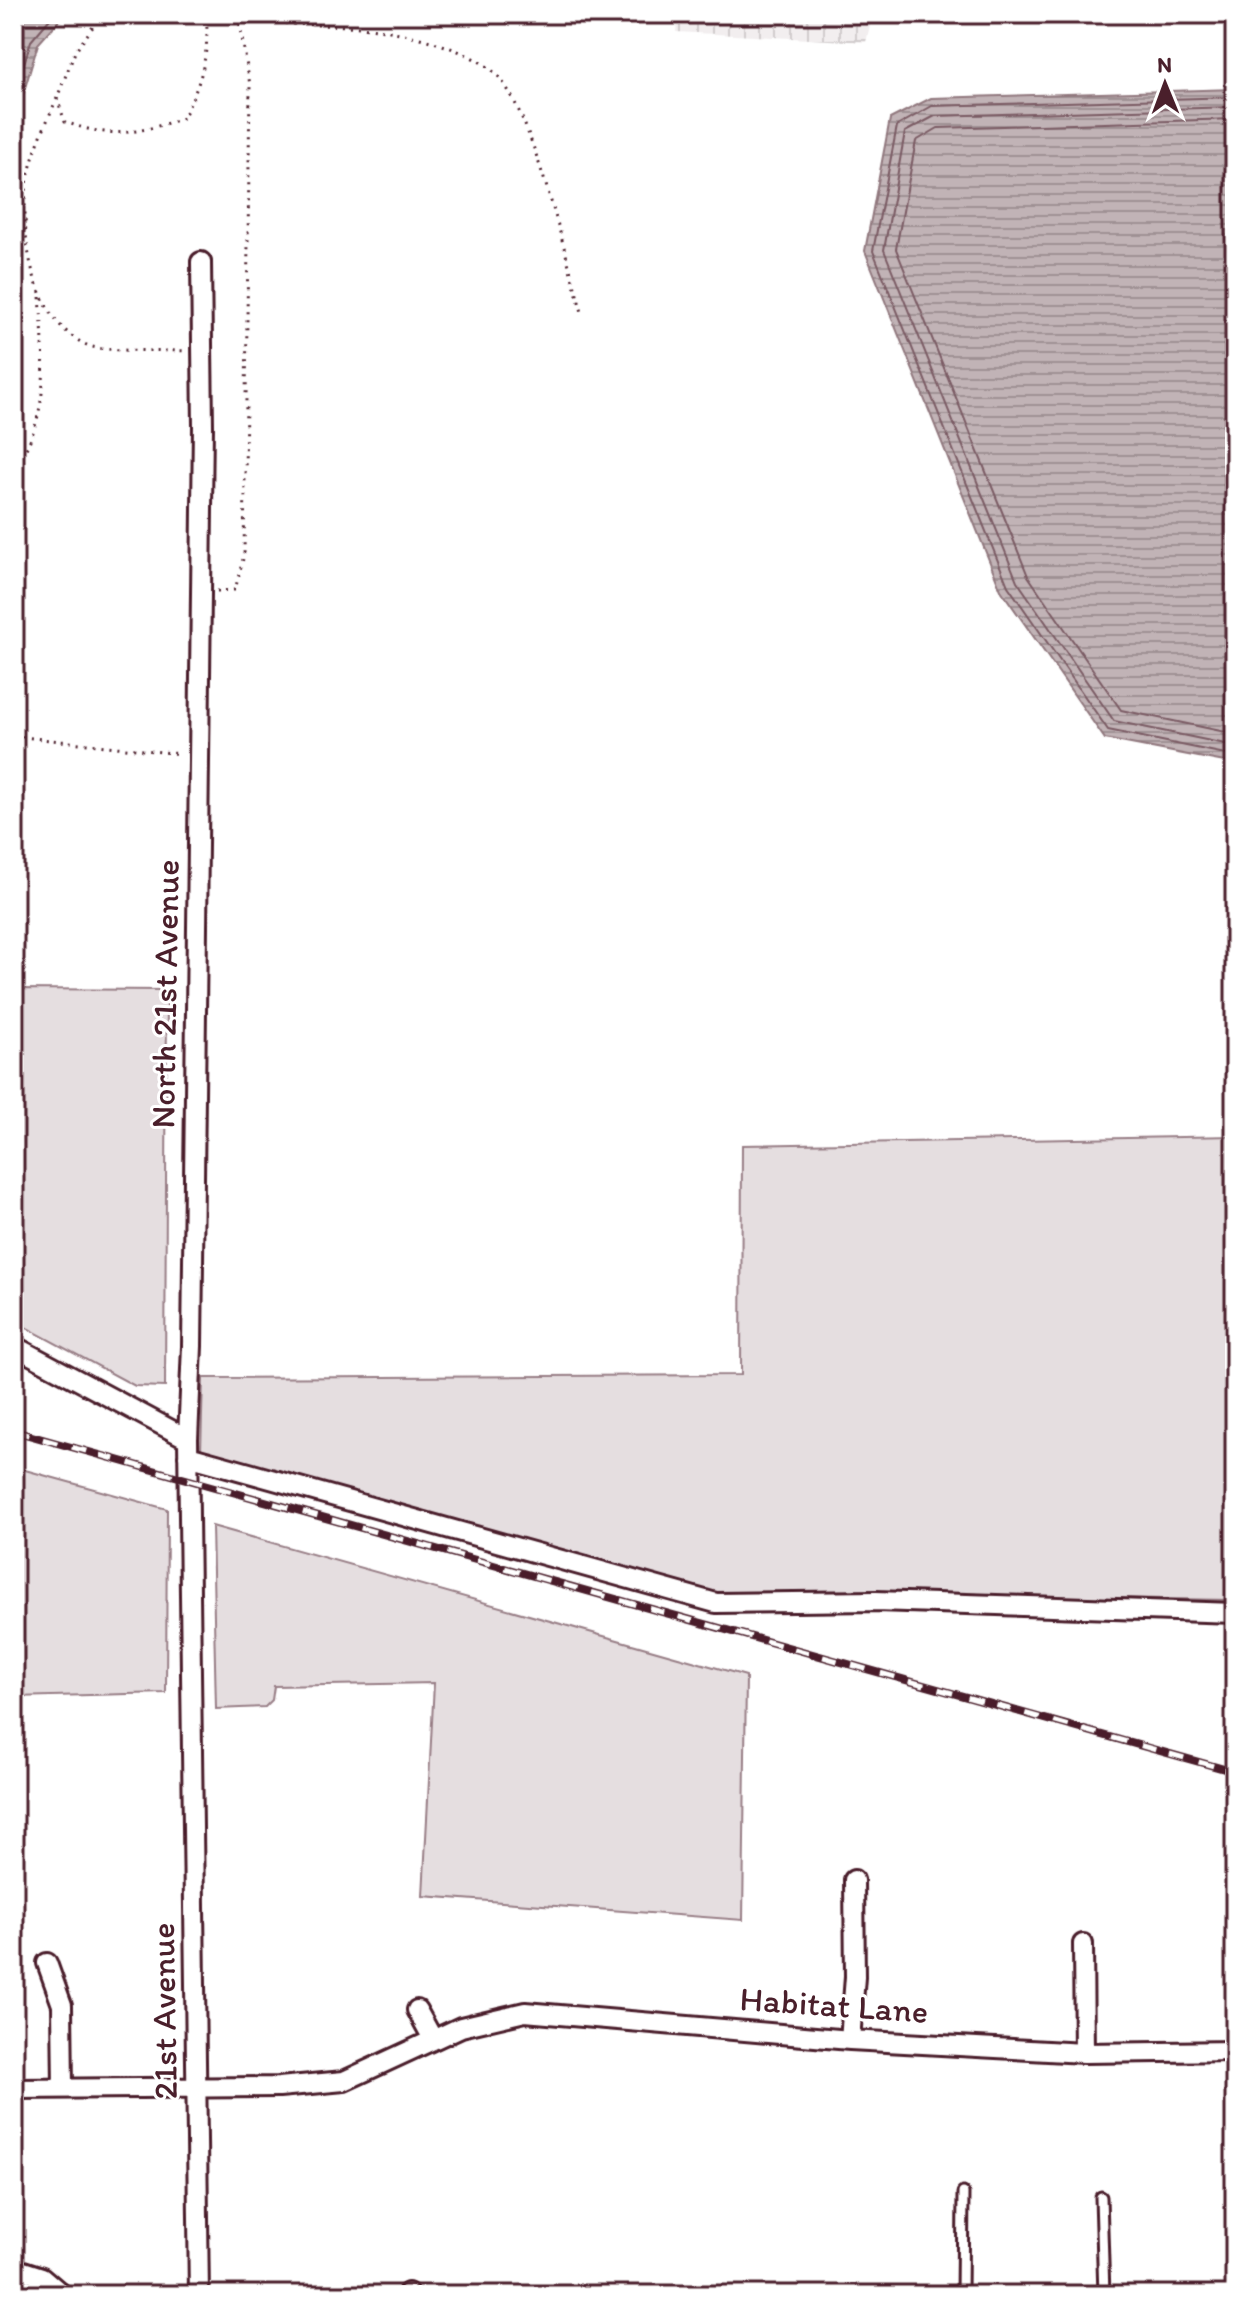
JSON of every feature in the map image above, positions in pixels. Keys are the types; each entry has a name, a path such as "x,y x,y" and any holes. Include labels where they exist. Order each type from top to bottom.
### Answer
{"street":[{"name":"North 21st Avenue","path":"193,1727 188,1447 200,756 201,262"},
{"path":"14,1346 188,1447 716,1603 876,1601 1235,1613"},
{"name":"21st Avenue","path":"193,1727 199,2295"},
{"path":"850,2040 855,1977 854,1880"},
{"path":"1083,1944 1084,2053"},
{"path":"47,1963 62,2005 63,2088"},
{"path":"417,2010 433,2039"},
{"name":"Habitat Lane","path":"14,2089 279,2087 344,2081 461,2027 525,2012 850,2040 1084,2053 1235,2051"},
{"path":"14,2268 42,2277 63,2295"}],"lane":[{"path":"962,2295 963,2193"},
{"path":"1101,2197 1104,2295"}],"path":[{"path":"14,469 29,448 45,387 40,295 27,244 26,191 40,137 75,52 102,14"},
{"path":"57,98 65,122 95,133 136,134 183,118 200,86 208,36 206,14"},
{"path":"201,592 235,590 244,555 250,85 238,14 257,21 378,29 467,53 497,74 521,108 582,312"},
{"path":"960,16 973,14"},
{"path":"40,295 65,328 90,346 202,351"},
{"path":"14,736 200,756"}],"shaded area":[{"path":"678,14 873,14 866,42 676,32"},
{"path":"14,989 167,990 165,1387 135,1386 14,1321"},
{"path":"1235,1136 1235,1600 713,1592 201,1452 203,1378 741,1375 742,1145"},
{"path":"14,1467 167,1509 166,1693 14,1697"},
{"path":"212,1526 746,1676 743,1920 423,1896 434,1683 274,1686 272,1700 265,1707 216,1709"}],"water":[{"path":"14,14 65,14 38,44 14,125"},
{"path":"1235,89 1235,764 1105,739 1001,590 865,251 890,119 931,98"}],"railway":[{"path":"14,1431 1235,1772"}]}
